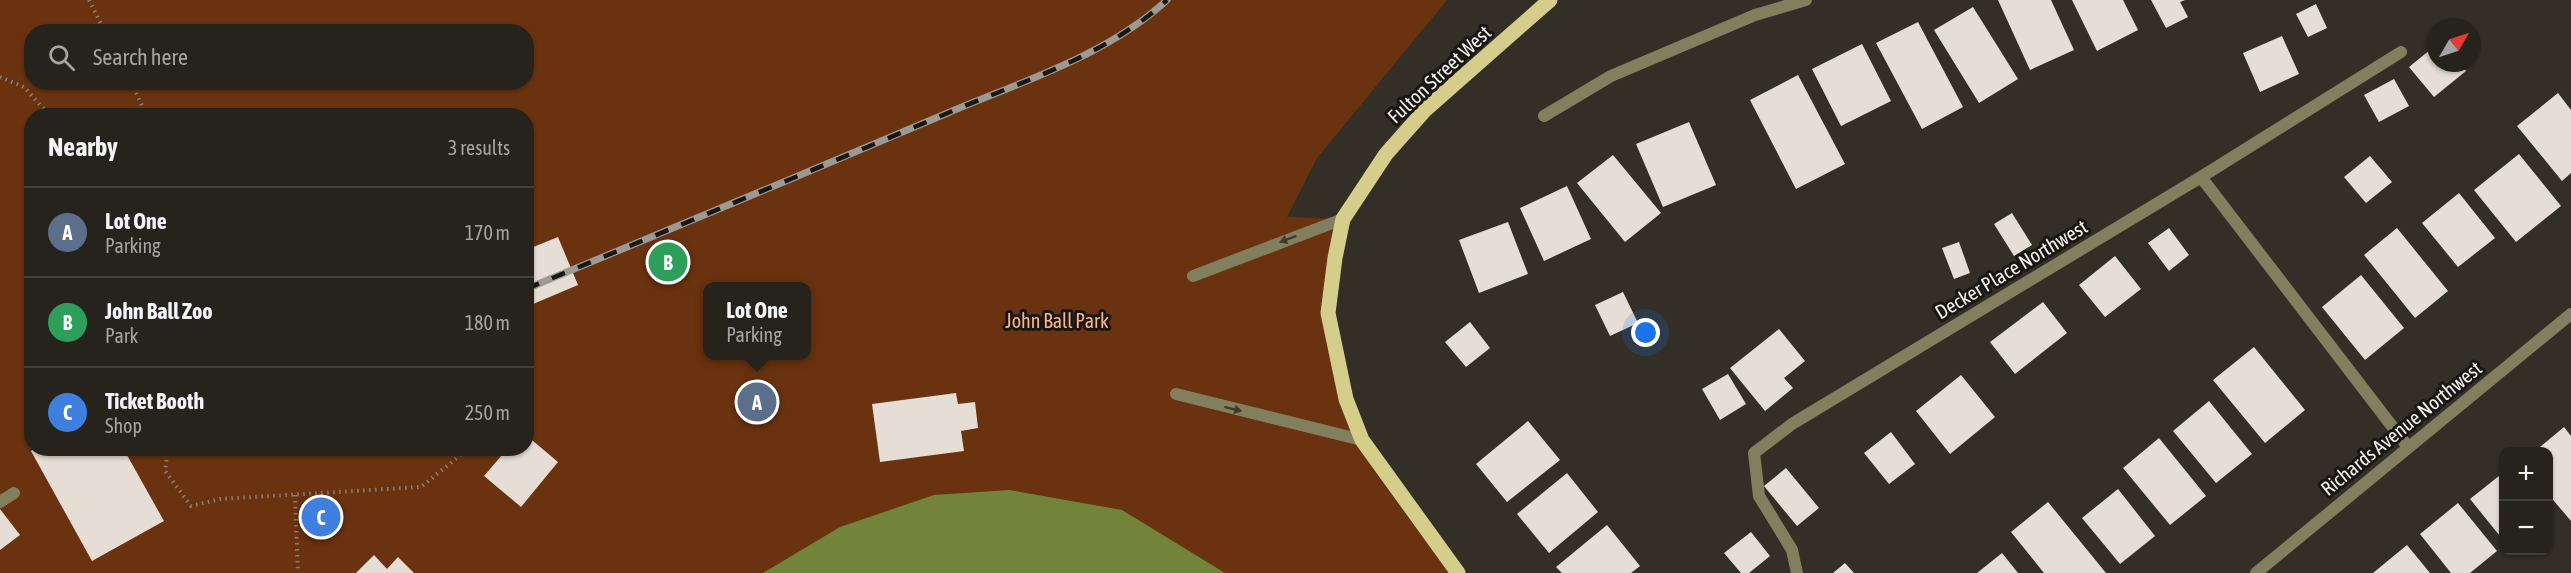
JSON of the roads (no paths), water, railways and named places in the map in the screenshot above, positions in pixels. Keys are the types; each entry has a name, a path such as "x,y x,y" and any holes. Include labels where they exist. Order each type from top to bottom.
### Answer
{"main road":[{"name":"Fulton Street West","path":"1458,573 1362,440 1346,399 1328,313 1343,219 1386,154 1425,110 1550,0"}],"street":[{"path":"1544,116 1611,76 1755,15 1806,0"},
{"name":"Decker Place Northwest","path":"1797,573 1792,550 1759,496 1754,453 1791,424 2201,177 2401,52"},
{"path":"2201,177 2408,447"},
{"path":"1193,276 1343,219"},
{"name":"Richards Avenue Northwest","path":"2256,573 2571,314"},
{"path":"1176,394 1362,440"},
{"path":"0,502 14,493"}],"railway":[{"path":"534,286 1064,65 1118,36 1167,0"}],"place":[{"name":"John Ball Zoo","path":"668,262"},
{"name":"Lot One","path":"757,402"},
{"name":"Ticket Booth","path":"321,517"}],"park label":[{"name":"John Ball Park","path":"1057,320"}]}
